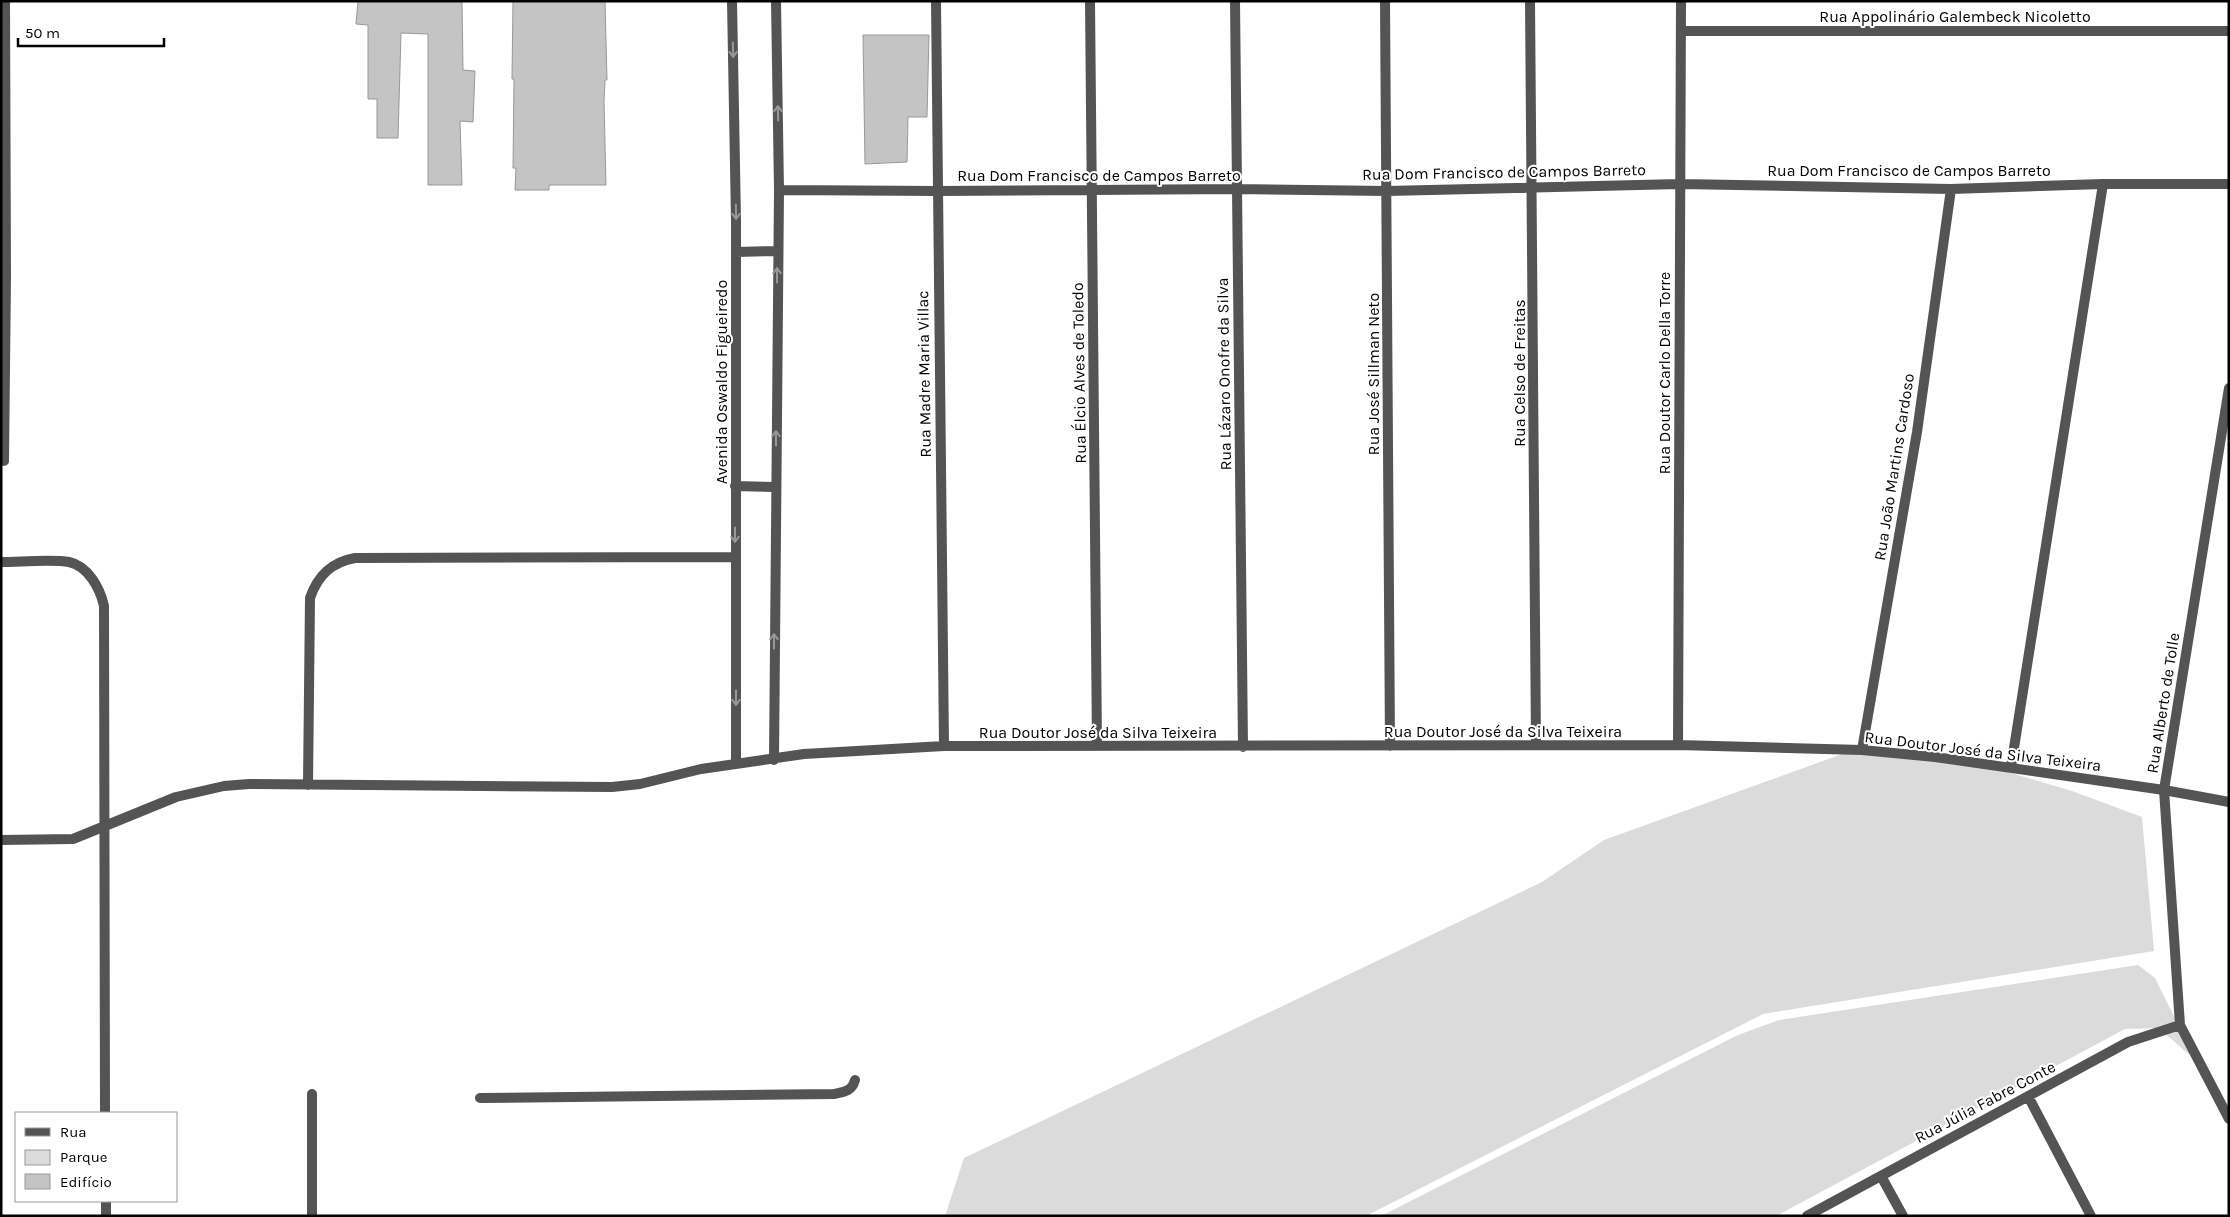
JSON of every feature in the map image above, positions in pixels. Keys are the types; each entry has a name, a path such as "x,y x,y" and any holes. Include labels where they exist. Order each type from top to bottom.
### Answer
{"street":[{"path":"4,461 6,276 5,1"},
{"name":"Avenida Oswaldo Figueiredo","path":"732,1 736,252 736,764"},
{"path":"774,760 779,190 776,1"},
{"name":"Rua Madre Maria Villac","path":"936,1 944,746"},
{"name":"Rua Élcio Alves de Toledo","path":"1090,1 1097,745"},
{"name":"Rua Lázaro Onofre da Silva","path":"1235,1 1243,747"},
{"name":"Rua José Sillman Neto","path":"1385,1 1390,746"},
{"name":"Rua Celso de Freitas","path":"1530,1 1536,745"},
{"name":"Rua Doutor Carlo Della Torre","path":"1678,745 1681,1"},
{"name":"Rua Appolinário Galembeck Nicoletto","path":"1682,31 2229,31"},
{"name":"Rua Dom Francisco de Campos Barreto","path":"779,190 1236,189 1387,191 1680,184 1951,189 2103,184 2229,184"},
{"path":"2012,767 2103,184"},
{"name":"Rua João Martins Cardoso","path":"1862,750 1916,432 1951,189"},
{"path":"736,252 777,251"},
{"name":"Rua Alberto de Tolle","path":"2180,1025 2164,790 2229,388"},
{"path":"735,486 775,487"},
{"path":"308,785 310,598 321,576 336,563 355,558 736,557"},
{"path":"1,562 69,562 88,574 99,590 104,606 106,1112"},
{"name":"Rua Doutor José da Silva Teixeira","path":"1,840 73,839 104,828 152,806 200,791 248,784 612,787 640,784 701,769 774,760 804,754 944,746 1678,745 1862,750 2012,767 2229,802"},
{"path":"2180,1025 2229,1120"},
{"name":"Rua Júlia Fabre Conte","path":"1807,1216 2128,1042 2180,1025"},
{"path":"480,1098 834,1094 848,1091 853,1086 855,1080"},
{"path":"312,1094 312,1216"},
{"path":"2028,1096 2091,1216"},
{"path":"1881,1176 1903,1216"},
{"path":"106,1202 106,1216"}],"green space":[{"path":"1845,753 1991,767 2072,791 2142,817 2154,951 1763,1014 1366,1216 945,1216 964,1158 1542,882 1604,840"},
{"path":"2138,965 2155,978 2196,1061 2159,1028 2125,1029 1776,1216 1381,1216 1738,1035 1779,1020"}],"building":[{"path":"358,1 462,1 463,70 475,71 473,122 460,121 462,185 428,185 428,34 401,33 398,138 377,138 377,99 368,99 368,25 356,24"},
{"path":"513,1 605,1 607,80 605,80 604,101 606,185 549,185 549,190 515,190 516,168 513,168 514,79 512,79"},
{"path":"863,35 929,35 927,117 908,117 907,162 865,164"}]}
